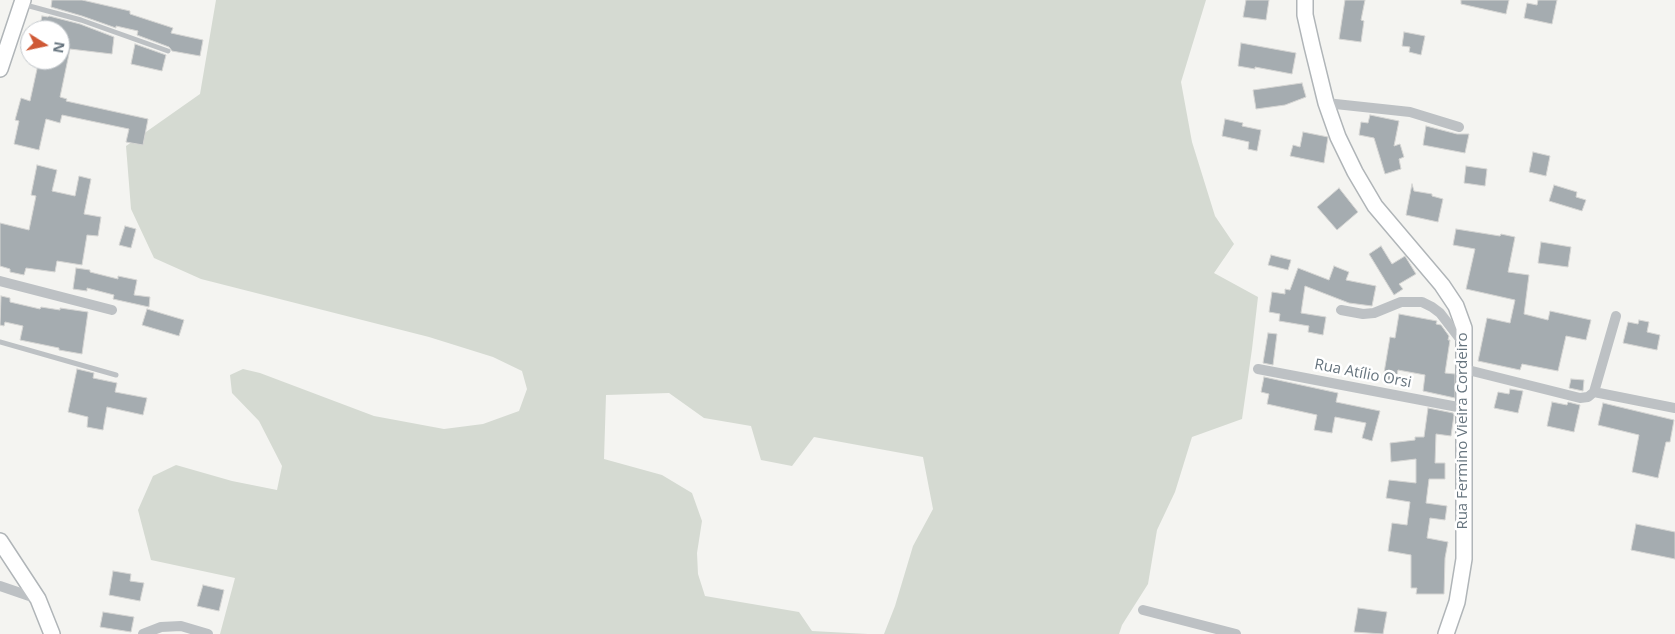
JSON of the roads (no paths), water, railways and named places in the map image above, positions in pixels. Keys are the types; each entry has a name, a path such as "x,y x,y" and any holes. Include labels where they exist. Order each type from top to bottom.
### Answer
{"street":[{"name":"Rua Fermino Vieira Cordeiro","path":"1304,0 1305,15 1326,103 1338,137 1355,172 1375,206 1442,285 1456,306 1464,328 1464,559 1457,602 1446,634"},
{"path":"0,70 5,41 22,2"},
{"path":"1326,103 1410,112 1459,127"},
{"path":"0,281 112,310"},
{"path":"1341,310 1363,314 1401,302 1422,302 1440,313 1464,344"},
{"path":"1464,369 1580,398 1588,397 1594,392 1616,316"},
{"name":"Rua Atílio Orsi","path":"1258,369 1463,408"},
{"path":"1594,392 1675,408"},
{"path":"0,541 38,599 52,634"},
{"path":"0,586 38,599"},
{"path":"1143,610 1236,634"},
{"path":"143,634 162,627 181,626 208,634"}],"lane":[{"path":"22,2 81,20 168,51"},
{"path":"0,342 116,375"}]}
